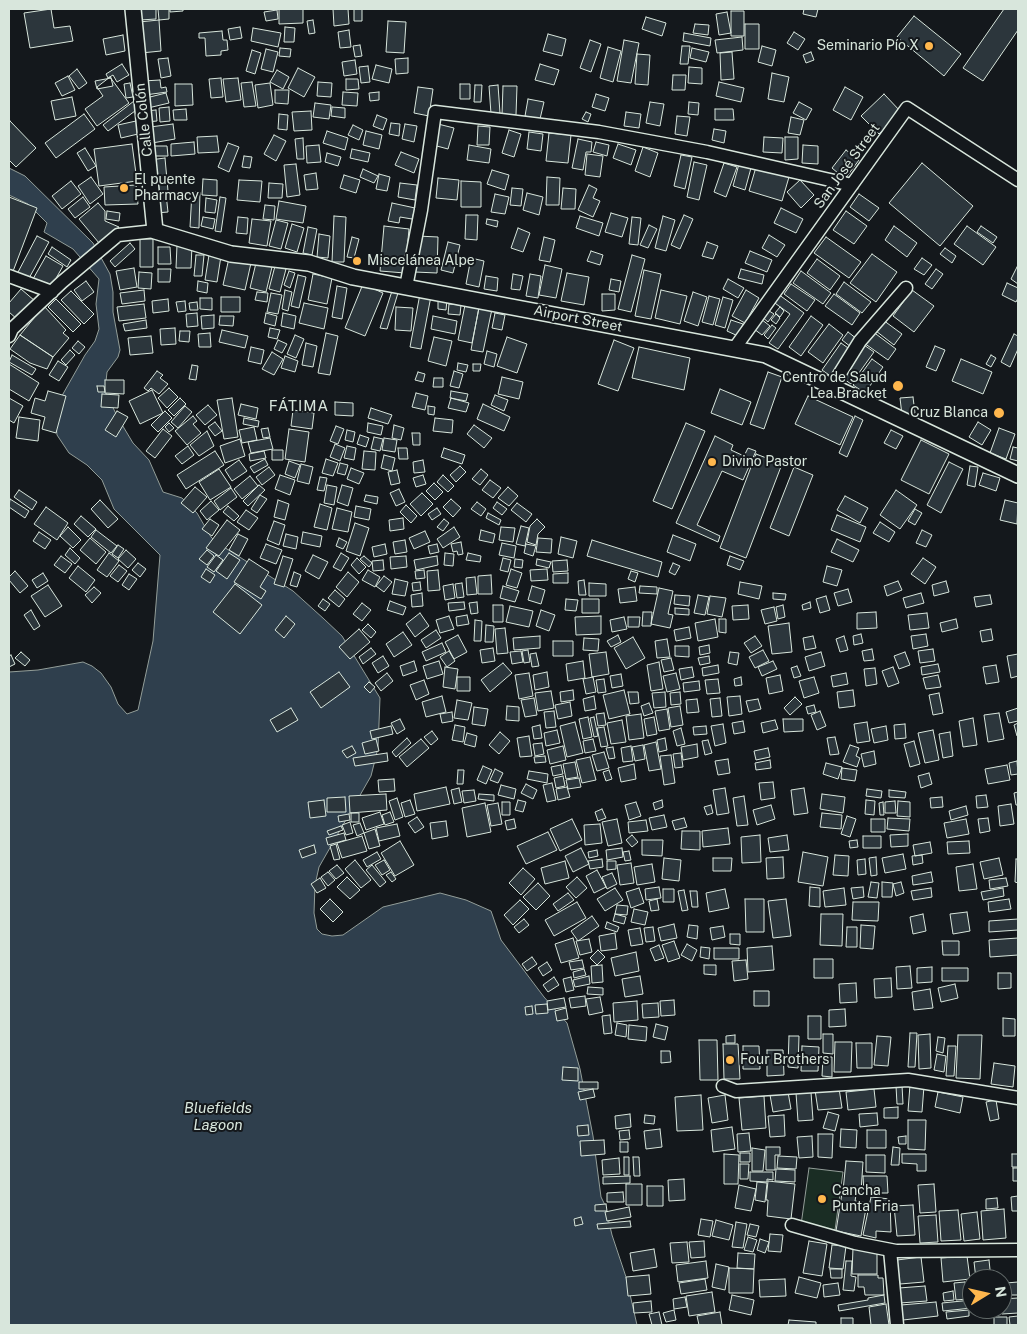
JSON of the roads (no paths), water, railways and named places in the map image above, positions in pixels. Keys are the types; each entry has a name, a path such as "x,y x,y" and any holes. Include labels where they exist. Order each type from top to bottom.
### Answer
{"street":[{"name":"Calle Colón","path":"133,9 155,231"},
{"name":"San José Street","path":"734,349 907,108 1018,180"},
{"path":"406,287 421,210 435,112 599,132 707,152 852,185"},
{"name":"Airport Street","path":"52,292 118,235 155,231 231,254 309,263 353,277 766,355 1018,475"},
{"path":"9,276 52,292 12,329 9,336"},
{"path":"832,386 860,341 906,288"},
{"path":"723,1086 736,1092 908,1080 1018,1098"},
{"path":"792,1225 855,1243 890,1250 1018,1250"},
{"path":"890,1250 897,1325"}],"water":[{"name":"Bluefields Lagoon","path":"9,168 25,176 93,243 110,274 113,292 113,312 120,350 118,357 107,372 105,391 133,443 149,460 163,492 182,498 197,513 216,542 293,591 342,636 380,698 378,748 371,776 319,867 315,885 314,913 317,929 322,934 332,936 343,935 383,907 440,893 466,900 491,911 501,940 544,997 567,1023 580,1069 593,1136 601,1197 626,1277 637,1325 9,1325 9,672 38,670 83,662 101,673 111,687 118,704 127,714 138,710 153,641 160,555 114,509 102,480 87,465 69,453 57,435 55,415 59,401 95,341 99,329 96,304 99,279 73,249 44,232 47,223 28,204 9,195"}],"place":[{"name":"Seminario Pío X","path":"929,46"},
{"name":"El puente Pharmacy","path":"124,188"},
{"name":"Miscelánea Alpe","path":"357,261"},
{"name":"Centro de Salud Lea Bracket","path":"898,386"},
{"name":"Cruz Blanca","path":"999,413"},
{"name":"Divino Pastor","path":"712,462"},
{"name":"Four Brothers","path":"730,1060"},
{"name":"Cancha Punta Fria","path":"822,1199"}],"district":[{"name":"FÁTIMA","path":"299,406"}]}
